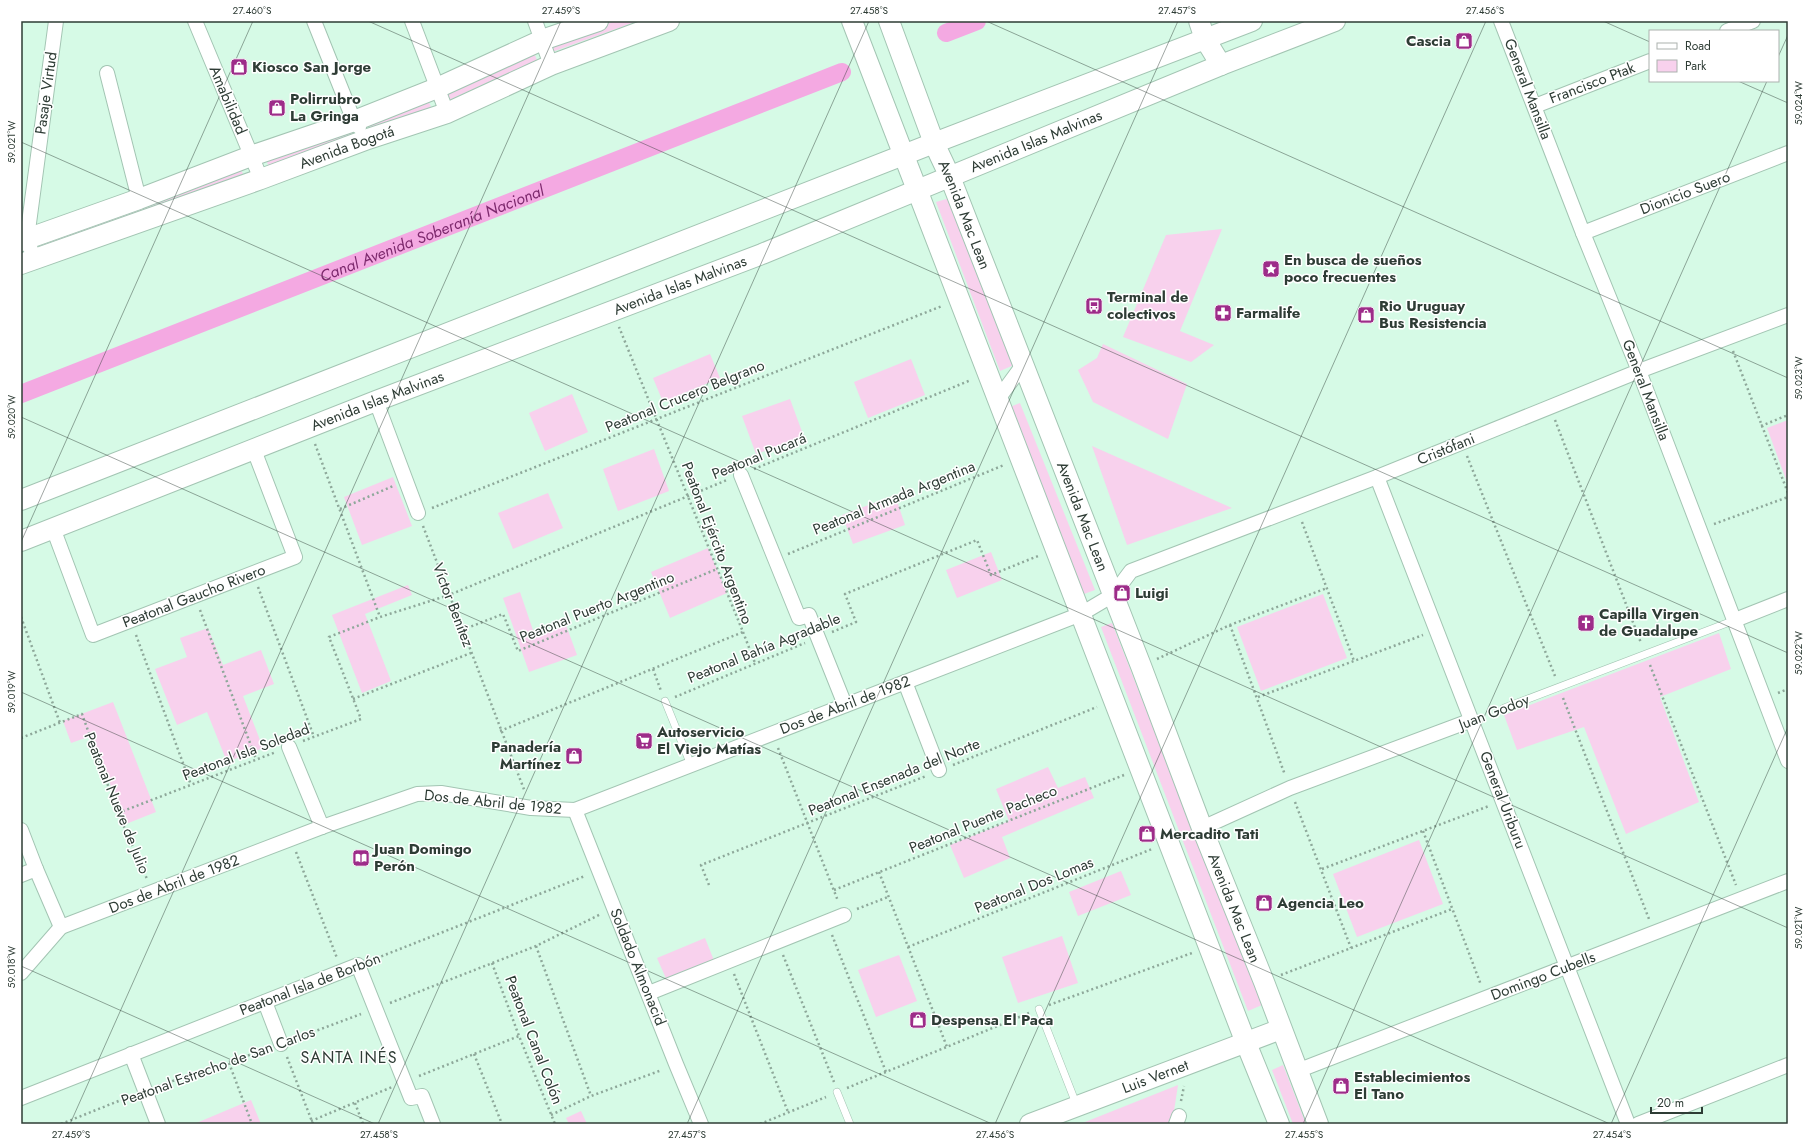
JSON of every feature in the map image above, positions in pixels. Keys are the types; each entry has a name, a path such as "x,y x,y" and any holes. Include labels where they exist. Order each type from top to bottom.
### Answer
{"main road":[{"name":"Avenida Bogotá","path":"24,239 139,199 251,156 354,121 437,88 542,40 598,21"},
{"name":"Avenida Bogotá","path":"28,261 261,179 368,139 447,113 551,65 669,21"},
{"path":"852,21 1210,946 1246,1043 1279,1124"},
{"name":"Avenida Mac Lean","path":"888,21 934,143 950,177 1318,1124"},
{"path":"21,500 934,143 1202,30 1252,21"},
{"name":"Avenida Islas Malvinas","path":"21,541 254,450 308,427 762,254 1221,65 1335,21"},
{"path":"1202,30 1221,65"},
{"name":"Luis Vernet","path":"1032,1124 1281,1029"}],"street":[{"name":"Pasaje Virtud","path":"28,261 24,239 56,21"},
{"name":"Amabilidad","path":"195,21 261,179"},
{"path":"314,21 354,121 368,139"},
{"path":"412,21 447,113"},
{"path":"535,21 551,65"},
{"name":"General Mansilla","path":"1501,21 1583,233 1639,371 1788,761"},
{"path":"1730,30 1753,21"},
{"name":"Francisco Ptak","path":"1534,106 1649,61"},
{"path":"106,74 139,199"},
{"name":"Dionicio Suero","path":"1583,233 1788,153"},
{"name":"Cristófani","path":"1113,595 1131,571 1377,477 1639,371 1788,315"},
{"path":"998,399 1023,365"},
{"path":"376,401 418,513"},
{"name":"Peatonal Gaucho Rivero","path":"53,528 93,635 195,596 295,557 254,450"},
{"path":"741,475 799,618 809,615 845,705"},
{"name":"General Uriburu","path":"1377,477 1628,1124"},
{"name":"Dos de Abril de 1982","path":"21,973 61,927 322,827 417,794 441,793 531,808 575,810 1081,614 1113,595"},
{"name":"Juan Godoy","path":"1735,620 1788,600"},
{"path":"905,682 939,770"},
{"name":"Juan Godoy","path":"1202,828 1290,788 1472,720"},
{"path":"289,747 322,827"},
{"name":"Soldado Almonacid","path":"575,810 676,1064 702,1124"},
{"path":"21,830 61,927"},
{"path":"21,875 36,869"},
{"name":"Domingo Cubells","path":"1298,1072 1788,881"},
{"path":"649,993 844,915"},
{"path":"358,965 411,1098 422,1096 433,1124"},
{"name":"Peatonal Isla de Borbón","path":"21,1098 358,965"},
{"path":"265,1002 281,1044"},
{"path":"131,1054 158,1124"},
{"path":"1638,1124 1788,1065"}],"lane":[{"name":"Juan Godoy","path":"1504,708 1735,620"},
{"path":"665,701 691,765"},
{"path":"1039,1009 1077,1106"},
{"path":"837,1092 850,1124"}],"path":[{"name":"Peatonal Crucero Belgrano","path":"418,513 959,299"},
{"name":"Peatonal Ejército Argentino","path":"500,731 743,632 612,310"},
{"path":"1728,338 1788,493"},
{"name":"Peatonal Pucará","path":"353,699 329,637 380,617 449,595 988,373"},
{"path":"1761,426 1788,415"},
{"path":"308,427 380,617"},
{"name":"Peatonal Armada Argentina","path":"775,559 1021,458"},
{"path":"340,509 406,481"},
{"path":"1699,530 1788,497"},
{"path":"1296,507 1354,660"},
{"name":"Víctor Benítez","path":"418,513 500,731 531,808"},
{"name":"Peatonal Bahía Agradable","path":"665,701 856,622 845,594 977,540 991,575 1056,549"},
{"name":"Peatonal Puerto Argentino","path":"462,630 503,614 518,651 717,569"},
{"path":"253,573 314,737"},
{"path":"1141,666 1230,625 1327,588"},
{"path":"195,596 256,760"},
{"path":"21,617 60,722 21,738"},
{"path":"130,620 191,784"},
{"path":"1258,697 1437,630"},
{"path":"743,632 755,664"},
{"path":"353,699 471,653"},
{"path":"652,669 665,701"},
{"name":"Peatonal Isla Soledad","path":"118,813 361,719 353,699"},
{"name":"Peatonal Ensenada del Norte","path":"709,885 701,865 1114,700"},
{"name":"Peatonal Nueve de Julio","path":"60,722 82,714 118,813 152,892"},
{"path":"772,734 844,915 888,897"},
{"name":"Peatonal Puente Pacheco","path":"834,890 1141,768"},
{"path":"1322,869 1503,801"},
{"path":"1423,831 1486,998"},
{"path":"291,840 342,971"},
{"name":"Peatonal Dos Lomas","path":"908,947 1169,843"},
{"name":"Peatonal Isla de Borbón","path":"358,965 599,870"},
{"path":"879,872 947,1047"},
{"name":"Peatonal Estrecho de San Carlos","path":"61,1124 146,1091 281,1044 536,946 614,907"},
{"path":"1264,982 1452,909"},
{"path":"827,922 886,1072"},
{"path":"778,941 837,1092"},
{"path":"536,946 591,1096"},
{"path":"760,1124 1039,1009 1210,946"},
{"path":"729,961 788,1112"},
{"name":"Peatonal Canal Colón","path":"492,963 518,1036 555,1124"},
{"path":"281,1044 313,1124"},
{"path":"474,1054 502,1124"},
{"path":"229,1063 252,1124"},
{"path":"551,1115 591,1096 676,1064"},
{"path":"1178,1120 1186,1066"},
{"path":"355,1103 363,1124"}],"green space":[{"path":"615,21 638,21 552,52 550,44"},
{"path":"534,53 537,60 449,100 446,92"},
{"path":"428,100 431,107 371,130 368,123"},
{"path":"355,127 358,134 269,167 266,160"},
{"path":"240,167 243,174 38,252 36,245"},
{"path":"950,198 1014,365 1000,371 936,202"},
{"path":"1222,229 1180,331 1214,345 1191,362 1123,337 1166,235"},
{"path":"1103,344 1187,384 1168,439 1093,402 1078,370 1097,358"},
{"path":"710,354 720,378 663,402 653,378"},
{"path":"911,359 925,395 868,418 854,382"},
{"path":"572,394 588,432 545,451 529,413"},
{"path":"790,399 804,437 756,454 742,416"},
{"path":"1020,403 1095,590 1084,594 1010,407"},
{"path":"1788,420 1788,485 1767,428"},
{"path":"1092,446 1232,508 1127,545"},
{"path":"654,449 669,491 618,511 603,469"},
{"path":"393,477 412,526 362,545 344,497"},
{"path":"548,493 563,528 513,549 498,513"},
{"path":"895,495 905,525 853,544 842,515"},
{"path":"708,548 727,593 670,618 651,572"},
{"path":"991,552 1002,580 957,598 946,570"},
{"path":"408,585 412,595 365,614 391,681 362,693 332,615"},
{"path":"520,592 535,636 566,625 577,655 529,672 503,598"},
{"path":"1323,594 1347,658 1261,691 1237,627"},
{"path":"1112,623 1262,1005 1248,1011 1101,627"},
{"path":"208,628 223,665 261,650 274,684 243,696 263,748 227,762 207,712 177,725 155,669 187,657 180,638"},
{"path":"1719,633 1731,669 1660,697 1699,802 1626,834 1584,727 1517,750 1504,715"},
{"path":"113,702 156,812 126,824 91,736 71,743 63,721"},
{"path":"1048,767 1058,788 1085,777 1094,798 1002,837 1010,858 964,878 950,845 1009,821 996,789"},
{"path":"1419,840 1443,904 1357,937 1333,874"},
{"path":"1121,871 1131,895 1078,916 1069,892"},
{"path":"1062,936 1078,983 1018,1003 1002,957"},
{"path":"705,938 715,963 668,983 657,958"},
{"path":"899,955 917,1001 876,1017 858,970"},
{"path":"1283,1065 1306,1124 1293,1124 1272,1070"},
{"path":"1178,1085 1172,1124 1080,1124"},
{"path":"251,1100 261,1124 194,1124"},
{"path":"581,1111 587,1124 569,1124 566,1118"}],"waterway":[{"name":"Canal Avenida Soberanía Nacional","path":"946,33 977,21"},
{"name":"Canal Avenida Soberanía Nacional","path":"21,394 842,72"}],"place":[{"name":"Cascia","path":"1464,41"},
{"name":"Kiosco San Jorge","path":"239,67"},
{"name":"Polirrubro La Gringa","path":"277,108"},
{"name":"En busca de sueños poco frecuentes","path":"1271,269"},
{"name":"Terminal de colectivos","path":"1094,306"},
{"name":"Farmalife","path":"1223,313"},
{"name":"Rio Uruguay Bus Resistencia","path":"1366,315"},
{"name":"Luigi","path":"1122,593"},
{"name":"Capilla Virgen de Guadalupe","path":"1586,623"},
{"name":"Autoservicio El Viejo Matías","path":"644,741"},
{"name":"Panadería Martínez","path":"574,756"},
{"name":"Mercadito Tati","path":"1147,834"},
{"name":"Juan Domingo Perón","path":"361,858"},
{"name":"Agencia Leo","path":"1264,903"},
{"name":"Despensa El Paca","path":"918,1020"},
{"name":"Establecimientos El Tano","path":"1341,1086"}],"district":[{"name":"SANTA INÉS","path":"349,1057"}]}
